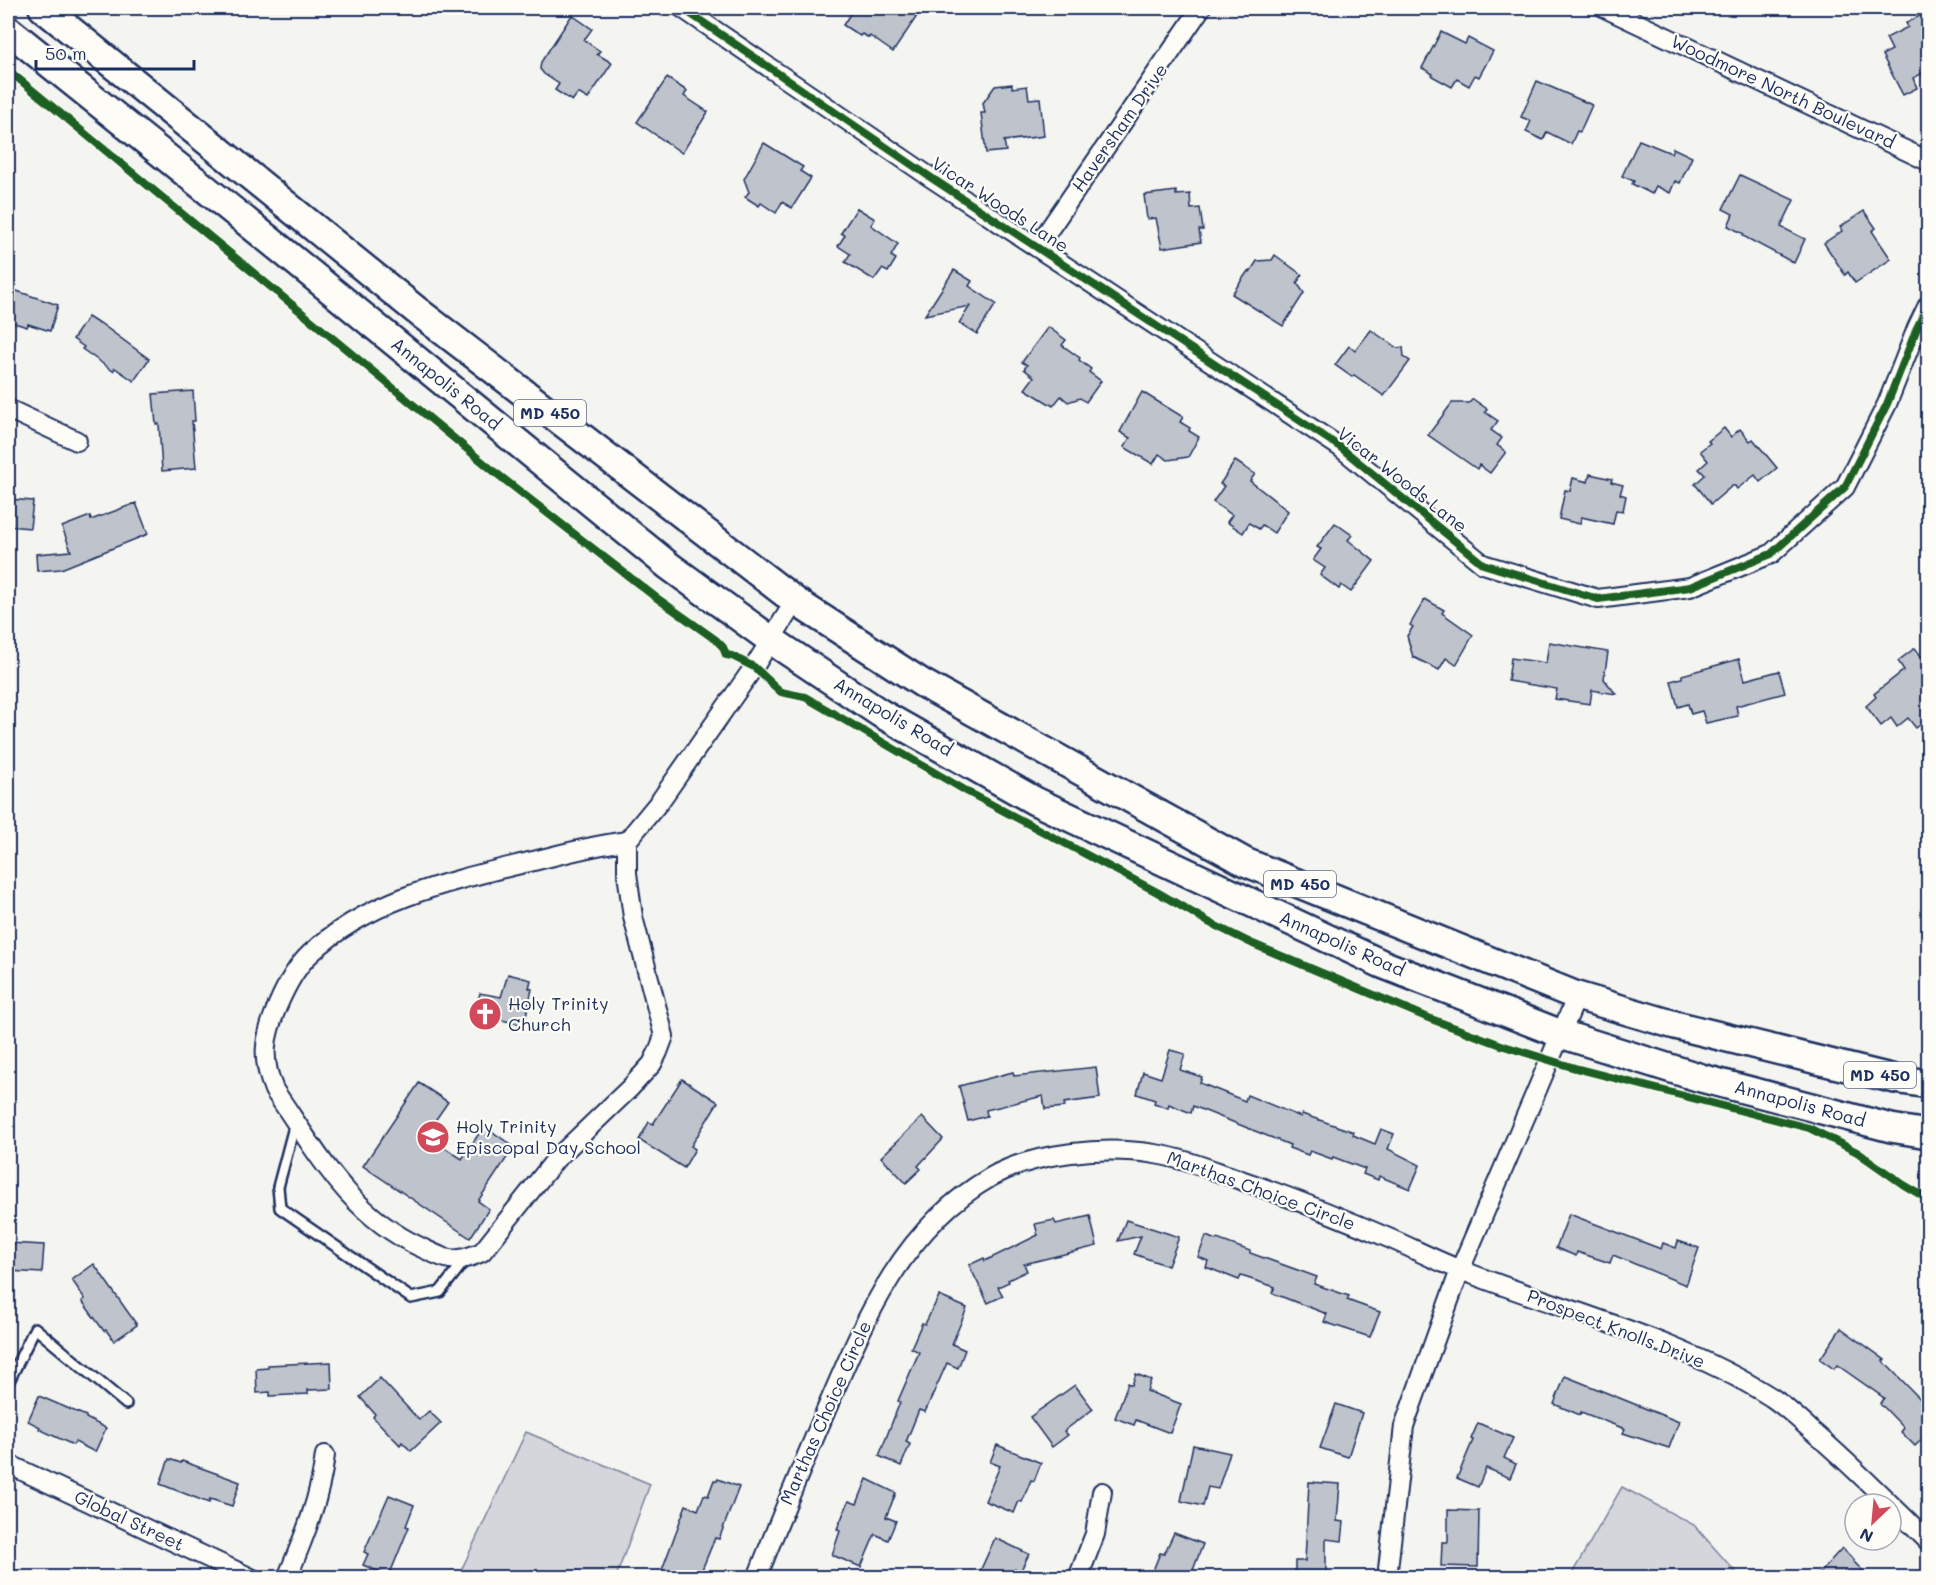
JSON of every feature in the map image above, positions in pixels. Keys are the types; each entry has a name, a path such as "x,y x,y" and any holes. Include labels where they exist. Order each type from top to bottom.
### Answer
{"main road":[{"name":"Annapolis Road","path":"43,8 416,310 795,601 922,683 1245,862 1577,996 1675,1025 1895,1078 1929,1084"},
{"name":"Annapolis Road","path":"8,30 288,254 669,566 771,640 880,713 1035,801 1382,964 1561,1034 1701,1078 1891,1128 1929,1134"}],"street":[{"name":"Vicar Woods Lane","path":"682,8 930,177 1340,447 1484,564 1598,599 1690,586 1771,554 1845,487 1887,404 1917,328 1929,305"},
{"name":"Haversham Drive","path":"1037,247 1201,8"},
{"name":"Woodmore North Boulevard","path":"1605,8 1929,161"},
{"path":"8,409 76,441"},
{"path":"627,841 603,844 422,890 379,908 347,926 309,955 287,984 267,1036 265,1056 267,1074 274,1090 336,1182 375,1220 405,1239 451,1259 466,1258 482,1252 556,1159 652,1064 664,1036 633,917 627,873 627,841 660,801 754,667 795,601"},
{"path":"1387,1578 1404,1426 1460,1270 1577,996"},
{"name":"Marthas Choice Circle","path":"757,1578 781,1515 843,1371 867,1319 893,1273 922,1233 944,1210 995,1175 1044,1157 1106,1150 1157,1154 1254,1185 1368,1229 1460,1270"},
{"name":"Prospect Knolls Drive","path":"1460,1270 1655,1340 1694,1357 1765,1394 1778,1402 1838,1452 1929,1541"},
{"path":"288,1578 314,1510 322,1481 325,1455"},
{"name":"Global Street","path":"8,1464 251,1578"},
{"path":"1078,1578 1095,1534 1102,1492"}],"lane":[{"path":"296,1121 278,1187 280,1208 411,1298 440,1292 466,1258"},
{"path":"8,1383 35,1328 126,1404"}],"shaded area":[{"path":"526,1432 650,1484 616,1577 458,1577"},
{"path":"1622,1487 1694,1525 1740,1577 1570,1577"}],"building":[{"path":"854,8 909,8 910,12 917,16 893,52 870,36 869,38 862,34 860,36 843,25"},
{"path":"1929,11 1929,70 1913,78 1917,88 1903,95 1882,55 1892,50 1886,38 1908,27 1906,23"},
{"path":"572,15 592,29 584,40 600,51 597,54 612,63 588,99 578,93 572,101 555,90 559,84 540,69 541,62"},
{"path":"1441,32 1465,44 1468,38 1493,51 1479,77 1475,75 1469,86 1457,79 1452,87 1422,68"},
{"path":"667,78 687,91 684,96 708,112 682,153 637,122"},
{"path":"1537,81 1592,105 1580,132 1577,131 1571,144 1547,132 1543,140 1526,132 1531,121 1521,117"},
{"path":"1012,84 1012,88 1027,86 1029,99 1040,98 1044,136 1004,141 1006,151 986,153 981,113 985,113 983,103 995,86"},
{"path":"1639,140 1671,153 1673,148 1692,157 1680,183 1675,181 1670,193 1656,186 1652,194 1632,184 1634,181 1622,176"},
{"path":"764,143 803,167 800,171 811,178 792,208 782,202 776,213 761,203 759,206 745,197 749,192 744,179"},
{"path":"1740,175 1794,200 1781,227 1805,239 1794,263 1728,226 1733,214 1723,209"},
{"path":"1176,191 1176,195 1190,194 1191,209 1200,208 1203,230 1199,230 1201,242 1162,248 1156,218 1147,219 1144,195"},
{"path":"857,208 875,219 871,225 898,244 891,256 896,259 888,272 882,269 874,280 845,262 850,254 838,246 845,235 841,233"},
{"path":"1864,211 1876,228 1872,231 1891,259 1855,283 1848,272 1845,275 1824,243 1842,231 1840,227"},
{"path":"1275,255 1302,275 1297,283 1304,293 1283,326 1232,294 1257,261 1272,260"},
{"path":"954,270 972,281 969,286 996,304 977,334 959,323 970,306 925,315"},
{"path":"8,288 58,305 50,331 8,321"},
{"path":"88,317 100,323 149,359 134,381 115,368 113,371 82,349 84,347 73,339"},
{"path":"1048,327 1066,340 1062,345 1080,358 1079,360 1091,369 1089,372 1101,381 1086,402 1080,398 1068,402 1061,396 1053,406 1025,389 1034,377 1024,369 1027,365 1022,362"},
{"path":"1371,330 1397,348 1403,347 1404,357 1410,361 1384,396 1335,365 1349,346 1355,351"},
{"path":"193,391 195,421 192,421 196,468 162,471 159,424 156,424 153,394"},
{"path":"1142,392 1183,417 1180,422 1199,437 1188,457 1168,460 1159,454 1153,464 1124,447 1130,438 1120,432"},
{"path":"1473,399 1487,409 1485,412 1498,421 1491,430 1502,438 1497,445 1506,452 1490,473 1479,465 1477,469 1428,435 1452,403 1469,403"},
{"path":"1724,428 1731,437 1740,429 1750,441 1753,439 1777,468 1760,482 1755,475 1737,489 1732,486 1711,504 1695,484 1705,475 1699,469 1708,461 1700,451"},
{"path":"1235,461 1255,474 1250,481 1288,511 1274,533 1262,525 1259,529 1249,523 1243,533 1227,522 1232,515 1213,502 1224,486 1220,484"},
{"path":"1590,474 1612,479 1611,482 1623,485 1620,494 1626,496 1623,511 1616,510 1613,524 1581,517 1580,524 1559,519 1565,490 1570,491 1573,478 1588,482"},
{"path":"8,499 33,501 30,528 8,526"},
{"path":"136,503 148,534 61,569 37,571 36,554 71,551 62,527 90,516 91,520"},
{"path":"1335,523 1352,535 1348,540 1374,561 1351,592 1341,585 1339,589 1320,575 1325,568 1313,560 1321,549 1317,547"},
{"path":"1425,599 1444,610 1442,613 1473,635 1456,665 1446,658 1439,670 1413,657 1407,636 1413,627 1410,625"},
{"path":"1549,642 1608,652 1604,679 1616,694 1592,690 1590,704 1555,699 1557,689 1508,681 1511,658 1546,663"},
{"path":"1915,648 1929,666 1929,718 1916,728 1908,718 1897,727 1891,718 1881,726 1866,706 1876,697 1874,694 1904,670 1898,661"},
{"path":"1739,659 1745,680 1779,671 1785,693 1736,706 1738,716 1706,723 1702,711 1691,714 1688,704 1678,707 1671,681 1682,678 1682,675"},
{"path":"508,974 531,980 529,988 532,989 524,1025 483,1016 475,1012 480,993 501,997"},
{"path":"1170,1050 1185,1054 1180,1070 1202,1077 1200,1083 1245,1101 1247,1095 1301,1117 1302,1114 1354,1132 1353,1135 1375,1144 1381,1129 1394,1134 1388,1149 1420,1165 1410,1189 1379,1176 1378,1180 1363,1174 1365,1169 1333,1157 1332,1159 1310,1151 1308,1155 1289,1148 1290,1145 1193,1106 1191,1113 1169,1104 1168,1108 1154,1103 1155,1100 1137,1094 1143,1072 1161,1078"},
{"path":"1096,1067 1100,1098 1064,1103 1065,1107 1045,1109 1043,1096 986,1110 987,1116 968,1121 959,1086 1013,1072 1014,1076"},
{"path":"682,1079 718,1102 691,1146 695,1149 684,1168 639,1140 649,1122 653,1124"},
{"path":"419,1083 448,1102 425,1135 462,1159 484,1126 514,1147 478,1201 489,1209 470,1238 363,1166"},
{"path":"922,1117 943,1139 918,1166 921,1169 906,1183 881,1157"},
{"path":"1569,1214 1661,1249 1663,1243 1676,1248 1678,1241 1699,1248 1686,1285 1613,1255 1610,1263 1577,1252 1576,1256 1556,1248"},
{"path":"1090,1216 1097,1246 1024,1264 1027,1271 998,1287 1003,1296 988,1303 969,1265 984,1258 985,1261 1038,1235 1035,1224 1054,1220 1056,1224"},
{"path":"1126,1220 1179,1237 1168,1266 1134,1254 1141,1236 1118,1241"},
{"path":"1206,1236 1317,1277 1314,1284 1349,1296 1347,1300 1380,1312 1370,1337 1324,1322 1327,1314 1272,1293 1275,1287 1241,1276 1239,1280 1206,1267 1208,1261 1198,1257"},
{"path":"8,1243 44,1245 42,1273 8,1271"},
{"path":"94,1264 137,1325 114,1341 82,1301 85,1299 72,1280"},
{"path":"939,1296 967,1308 952,1344 965,1350 958,1368 947,1363 925,1412 919,1410 906,1442 910,1444 901,1466 879,1456 900,1402 898,1401 919,1352 911,1348 922,1323 925,1324"},
{"path":"1841,1328 1885,1360 1883,1361 1929,1408 1929,1432 1915,1446 1901,1432 1904,1428 1880,1403 1884,1398 1837,1365 1834,1369 1820,1359"},
{"path":"331,1362 332,1389 308,1390 308,1394 270,1396 270,1392 257,1393 256,1369 268,1368 268,1365"},
{"path":"1136,1374 1151,1380 1147,1391 1181,1404 1170,1433 1136,1420 1134,1425 1115,1418 1128,1383 1132,1385"},
{"path":"1565,1376 1679,1422 1669,1448 1623,1433 1625,1429 1554,1404"},
{"path":"380,1378 419,1420 429,1411 441,1423 411,1451 402,1442 400,1445 373,1417 375,1414 360,1397"},
{"path":"1075,1385 1093,1409 1064,1431 1068,1435 1052,1447 1030,1417"},
{"path":"39,1396 86,1416 106,1428 95,1452 75,1442 73,1445 39,1429 40,1427 28,1421"},
{"path":"1336,1404 1362,1413 1348,1457 1320,1448"},
{"path":"1478,1423 1513,1438 1504,1458 1516,1464 1510,1478 1486,1468 1478,1487 1457,1478"},
{"path":"997,1445 1041,1463 1034,1481 1031,1480 1022,1502 1019,1501 1014,1513 985,1501 1000,1466 990,1462"},
{"path":"1193,1445 1230,1453 1218,1489 1208,1487 1203,1506 1181,1501"},
{"path":"169,1459 181,1463 182,1461 240,1482 232,1506 210,1499 209,1503 160,1484"},
{"path":"718,1479 739,1487 719,1539 715,1538 701,1572 695,1570 692,1578 659,1578 686,1505 698,1510 704,1495 708,1496 714,1480"},
{"path":"867,1479 896,1493 886,1517 896,1521 888,1540 875,1534 861,1567 832,1555 840,1531 837,1529 849,1501 857,1504"},
{"path":"1309,1482 1340,1484 1337,1521 1344,1522 1342,1541 1326,1539 1326,1578 1295,1578 1295,1561 1305,1561"},
{"path":"389,1495 414,1505 406,1526 409,1527 389,1576 363,1565 368,1554 364,1552"},
{"path":"1448,1510 1479,1511 1478,1567 1441,1566 1442,1542 1448,1542"},
{"path":"1174,1533 1203,1544 1190,1578 1150,1578 1160,1553 1164,1554"},
{"path":"995,1538 1029,1554 1020,1572 1015,1569 1011,1578 977,1578"},
{"path":"1842,1548 1843,1552 1846,1552 1870,1578 1815,1578"}],"cycle path":[{"path":"682,8 930,177 1340,447 1483,564 1598,599 1690,587 1771,554 1845,487 1887,404 1928,305"},
{"path":"8,70 496,473 654,596 716,640 723,647 726,655 754,667 781,692 805,697 968,792 1253,944 1431,1019 1504,1046 1575,1068 1809,1128 1857,1152 1928,1199"}],"place":[{"name":"Holy Trinity Church","path":"485,1014"},
{"name":"Holy Trinity Episcopal Day School","path":"433,1137"}]}
